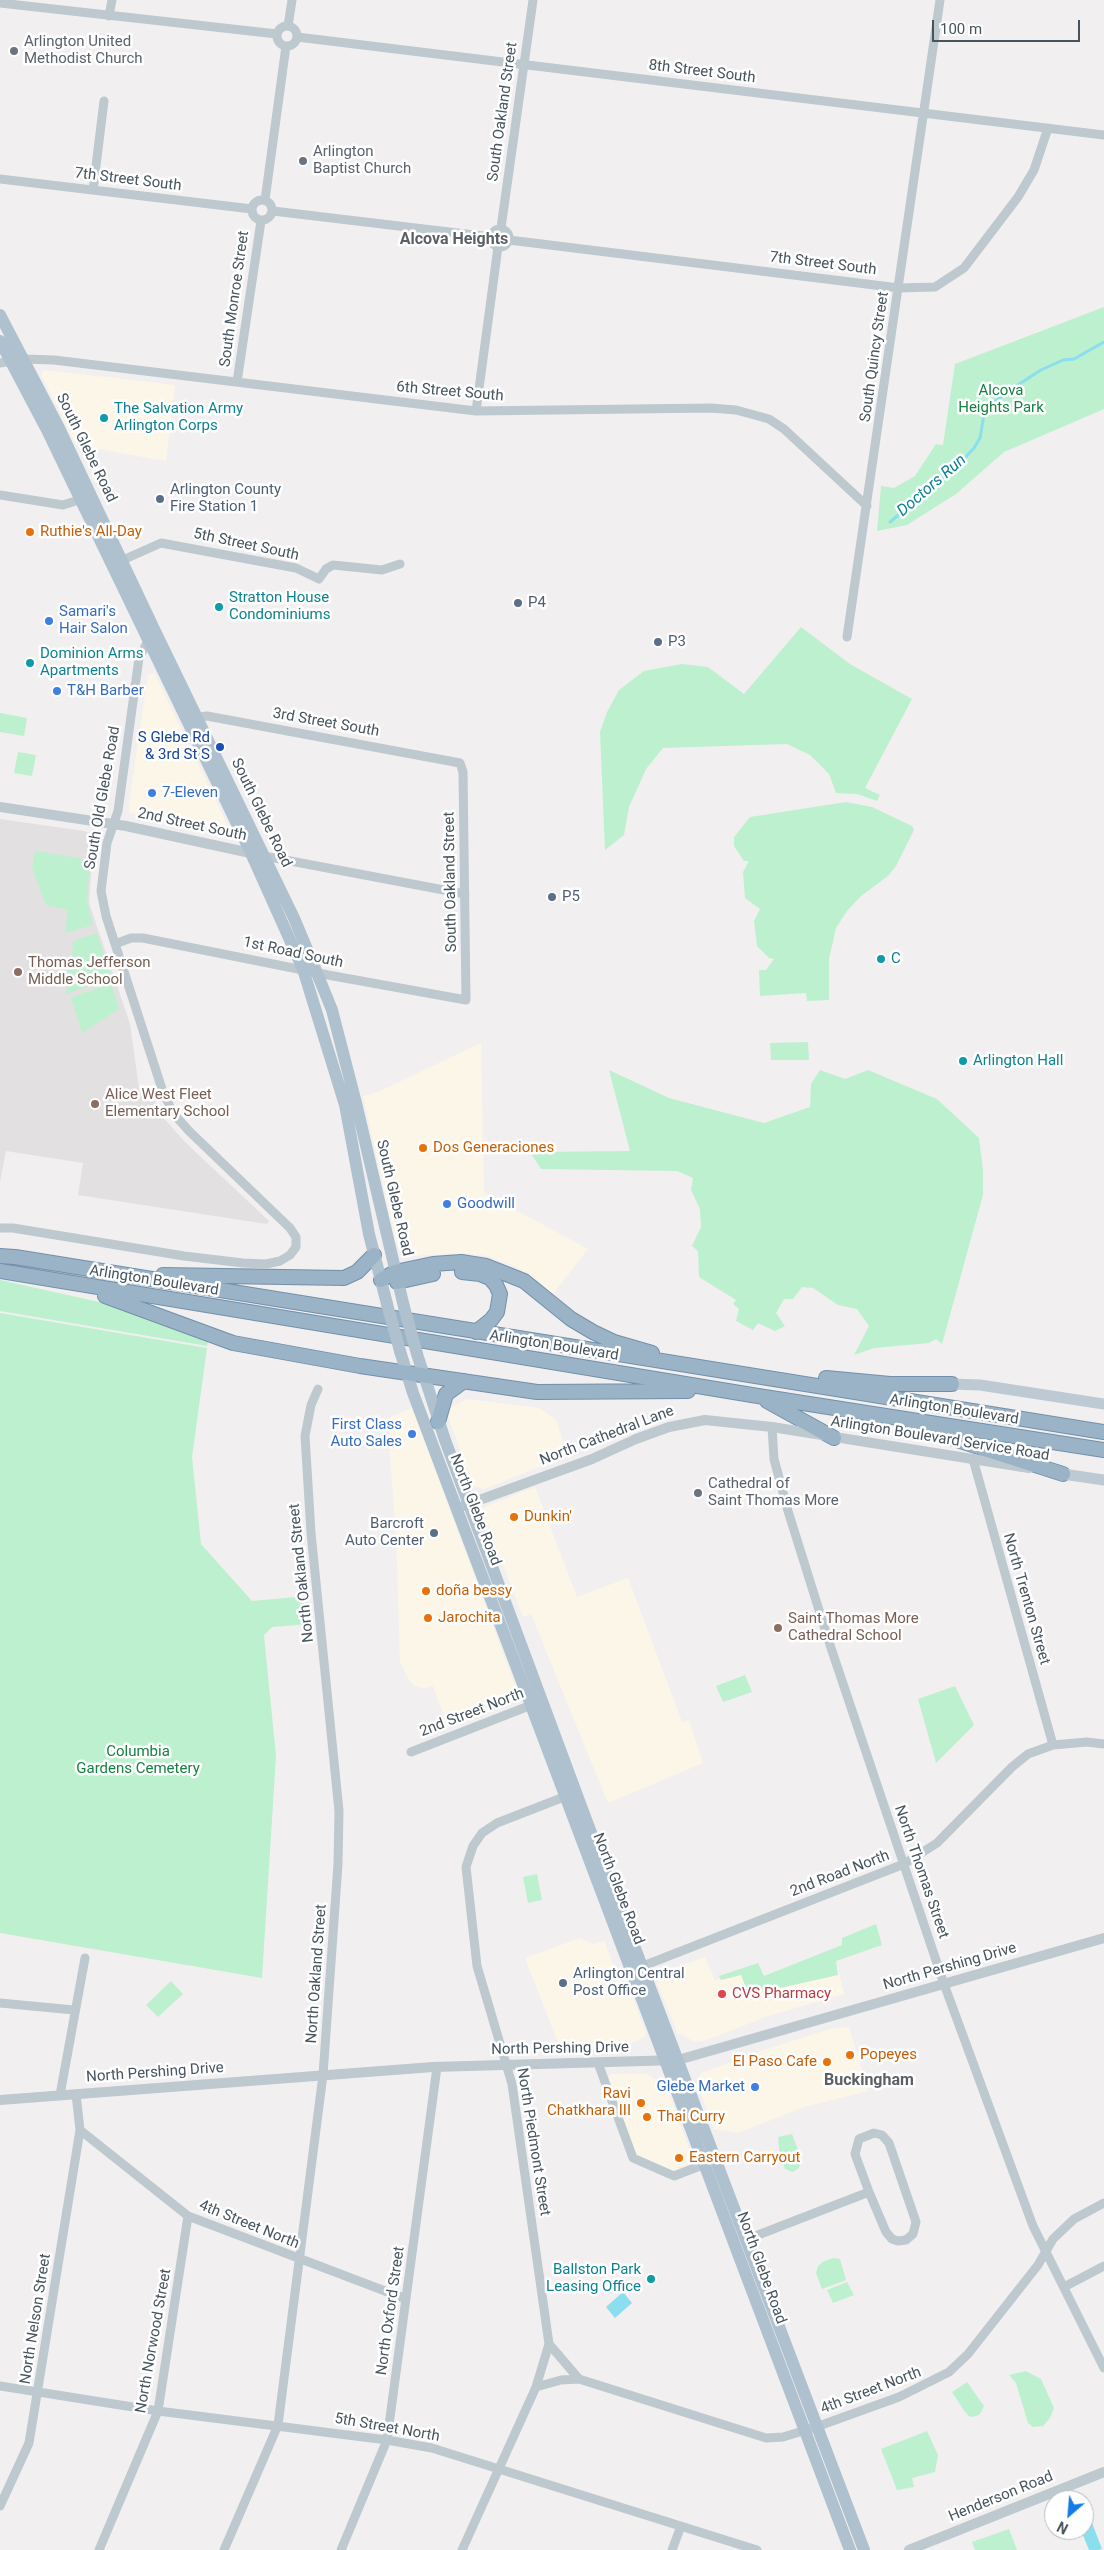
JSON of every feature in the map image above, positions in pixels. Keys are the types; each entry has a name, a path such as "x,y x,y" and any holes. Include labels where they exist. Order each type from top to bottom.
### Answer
{"highway":[{"path":"129,1276 187,1274 344,1278 357,1272 374,1255"},
{"name":"Arlington Boulevard","path":"0,1256 713,1370 789,1380 1104,1432"},
{"path":"381,1280 452,1262 494,1268 524,1281 571,1319 603,1337 713,1370"},
{"name":"Arlington Boulevard","path":"0,1271 719,1390 1104,1450"},
{"path":"396,1277 451,1272 475,1273 490,1278 498,1289 500,1303 494,1316 476,1332"},
{"path":"76,1285 233,1343 407,1373 548,1393 719,1390"},
{"path":"789,1380 802,1376 890,1384 952,1384"},
{"path":"438,1422 446,1394 464,1381"},
{"path":"758,1396 834,1438"},
{"path":"877,1414 1063,1474"}],"main road":[{"name":"South Glebe Road","path":"0,315 24,359 116,562 258,854 294,918 317,972 332,1010 351,1104 417,1354"},
{"name":"South Glebe Road","path":"0,341 6,362 86,498"},
{"name":"South Glebe Road","path":"116,562 148,641 192,718"},
{"name":"South Glebe Road","path":"258,854 303,969 351,1104 362,1197 374,1255 400,1351"},
{"path":"362,1197 376,1195"},
{"name":"North Glebe Road","path":"400,1351 407,1373 463,1506 538,1703 810,2429 850,2550"},
{"name":"North Glebe Road","path":"417,1354 463,1506"},
{"path":"952,1384 980,1385 1104,1404"},
{"name":"Arlington Boulevard Service Road","path":"1063,1474 1104,1480"},
{"name":"North Glebe Road","path":"571,1794 643,1966 672,2061"},
{"name":"North Glebe Road","path":"810,2429 864,2550"}],"street":[{"path":"108,16 112,0"},
{"path":"288,26 292,0"},
{"name":"South Oakland Street","path":"501,228 532,0"},
{"name":"South Quincy Street","path":"847,637 854,600 940,0"},
{"path":"0,3 277,34"},
{"path":"277,34 282,28 288,26"},
{"path":"277,34 280,44 286,46 295,43 296,31 288,26"},
{"name":"8th Street South","path":"297,37 1104,135"},
{"path":"265,200 286,46"},
{"path":"94,190 104,100"},
{"name":"7th Street South","path":"509,240 899,288 935,287 964,268 1018,197 1034,170 1048,128"},
{"name":"7th Street South","path":"0,179 252,209"},
{"path":"265,200 270,203 272,211 270,217 261,221 254,215 252,209 258,201 265,200"},
{"path":"272,211 491,237"},
{"name":"South Monroe Street","path":"237,382 261,221"},
{"path":"501,228 508,234 509,240 504,246 498,247 492,242 491,237 493,232 501,228"},
{"path":"476,411 498,247"},
{"name":"6th Street South","path":"6,362 24,359 54,360 476,411 711,408 752,413 769,420 784,430 867,506"},
{"path":"0,495 63,505 86,498"},
{"name":"5th Street South","path":"116,562 161,543 296,568 319,579 326,569 333,566 382,570 400,564"},
{"name":"South Old Glebe Road","path":"148,641 139,658 118,811 107,844 101,890 162,1089 173,1113 189,1131 293,1231"},
{"name":"3rd Street South","path":"192,718 207,716 460,763"},
{"name":"South Oakland Street","path":"460,763 463,772 466,1000"},
{"name":"2nd Street South","path":"0,807 113,824 466,894"},
{"name":"1st Road South","path":"116,944 131,938 143,938 466,1000"},
{"name":"Arlington Boulevard","path":"0,1228 13,1228 184,1256 266,1264 284,1260 292,1253 296,1243 293,1231"},
{"name":"North Oakland Street","path":"224,2550 278,2425 323,2075 338,1864 339,1812 335,1754 311,1533 305,1436 311,1405 318,1389"},
{"name":"North Cathedral Lane","path":"463,1506 592,1460 636,1439 686,1422 725,1420 772,1427"},
{"name":"Arlington Boulevard Service Road","path":"772,1427 1063,1474"},
{"name":"North Thomas Street","path":"772,1427 774,1459 788,1511 944,1984 1033,2226 1104,2368"},
{"name":"North Trenton Street","path":"973,1459 1053,1745"},
{"name":"2nd Street North","path":"411,1752 538,1703"},
{"name":"2nd Road North","path":"643,1966 904,1864 936,1843 1012,1767 1028,1754 1053,1745 1087,1742 1104,1744"},
{"name":"North Piedmont Street","path":"462,2550 536,2387 548,2344 512,2084 477,1966 466,1867 473,1846 482,1833 497,1823 571,1794"},
{"name":"North Pershing Drive","path":"0,2100 437,2067 672,2061 1104,1938"},
{"path":"60,2095 85,1958"},
{"path":"0,2003 74,2010"},
{"path":"598,2063 632,2158 674,2176 710,2162"},
{"name":"North Oxford Street","path":"341,2550 387,2440 437,2067"},
{"path":"76,2094 80,2130"},
{"name":"4th Street North","path":"80,2130 188,2216 406,2300"},
{"name":"North Nelson Street","path":"0,2506 29,2442 80,2130"},
{"path":"874,2133 882,2136 889,2143 916,2222 913,2234 906,2240 892,2239 886,2232 869,2192 855,2154 859,2139 874,2133"},
{"path":"740,2242 869,2192"},
{"name":"4th Street North","path":"536,2387 561,2380 579,2379 766,2438 783,2437 810,2429 899,2397 949,2372 968,2354 1038,2265 1053,2239 1074,2219 1104,2203"},
{"name":"North Norwood Street","path":"99,2550 158,2411 188,2216"},
{"path":"1064,2287 1104,2266"},
{"path":"548,2344 579,2379"},
{"name":"5th Street North","path":"0,2386 158,2411 278,2425 432,2448 757,2550"},
{"name":"Henderson Road","path":"909,2550 1104,2472"},
{"path":"672,2550 681,2526"}],"shaded area":[{"path":"44,370 175,385 166,461 76,445 41,375"},
{"path":"154,673 229,831 130,813 129,805 148,675"},
{"path":"0,819 84,831 94,834 98,839 97,852 92,860 89,903 130,1024 139,1088 155,1101 163,1117 185,1142 269,1221 267,1224 78,1195 83,1163 6,1151 0,1182"},
{"path":"481,1043 484,1193 588,1249 553,1294 538,1281 516,1267 487,1256 464,1253 411,1256 400,1253 395,1239 363,1096 378,1092"},
{"path":"467,1399 539,1408 556,1420 568,1456 484,1489 473,1486 446,1411"},
{"path":"412,1408 520,1699 448,1726 433,1686 424,1688 415,1686 409,1680 400,1662 396,1532 389,1443 390,1417"},
{"path":"535,1487 577,1597 628,1578 682,1722 689,1721 703,1763 608,1803 531,1614 523,1617 482,1508"},
{"path":"580,1938 593,1944 604,1941 619,1979 630,1990 646,2033 645,2037 631,2043 608,2048 562,2053 525,1958"},
{"path":"834,1954 844,1994 768,2016 707,2040 694,2042 682,2034 678,2034 657,1983 662,1974 661,1970 678,1967 705,1957 715,1980 749,1967 755,1984"},
{"path":"849,2027 868,2091 804,2107 738,2133 714,2129 697,2083 701,2073 830,2029"},
{"path":"611,2074 646,2074 658,2081 665,2082 694,2162 669,2172 636,2157 608,2078"}],"green space":[{"name":"Alcova Heights Park","path":"1104,307 1104,409 1004,452 956,494 907,525 877,531 881,486 894,488 915,476 936,444 943,445 955,364"},
{"path":"801,627 850,664 912,699 865,788 880,795 877,801 857,794 836,793 829,774 810,755 787,744 663,748 646,769 629,807 624,835 605,850 600,732 607,712 619,690 644,671 682,664 708,667 744,694"},
{"path":"0,713 27,718 24,736 0,732"},
{"path":"18,752 36,755 32,776 14,773"},
{"path":"846,802 872,807 912,826 914,830 896,866 888,876 861,896 847,911 836,928 829,959 829,1000 807,1001 806,993 760,996 759,970 766,970 774,959 769,958 757,946 754,921 760,909 745,898 743,872 749,861 744,861 734,846 734,837 750,817"},
{"path":"35,851 90,860 87,901 93,925 65,933 68,910 46,905 32,868"},
{"path":"97,933 112,979 65,994 70,981 68,969 72,960 73,941"},
{"path":"111,984 119,1009 82,1033 71,997"},
{"path":"808,1042 809,1060 771,1060 770,1043"},
{"path":"609,1070 669,1098 764,1123 810,1107 811,1084 820,1070 845,1079 868,1070 937,1099 979,1138 983,1170 983,1195 942,1344 936,1339 929,1343 874,1348 854,1355 869,1326 857,1309 838,1305 813,1288 802,1287 793,1299 784,1299 776,1313 785,1326 775,1331 758,1323 753,1330 736,1321 739,1309 733,1304 736,1300 699,1277 698,1251 692,1246 701,1227 700,1209 691,1190 693,1178 677,1171 541,1169 530,1152 630,1151"},
{"path":"0,1280 117,1306 209,1338 207,1346 0,1311"},
{"name":"Columbia Gardens Cemetery","path":"0,1313 207,1348 192,1457 201,1544 252,1601 307,1596 310,1624 272,1627 264,1635 276,1756 262,1978 0,1933"},
{"path":"745,1675 752,1692 723,1702 716,1686"},
{"path":"955,1686 974,1725 936,1763 918,1699"},
{"path":"537,1874 542,1900 528,1903 523,1877"},
{"path":"876,1924 882,1945 836,1961 838,1975 749,1995 741,1975 721,1980 719,1976 758,1963 764,1976 842,1945 842,1938"},
{"path":"171,1981 183,1994 158,2017 146,2005"},
{"path":"792,2134 801,2158 799,2168 793,2172 785,2169 780,2157 778,2137"},
{"path":"834,2258 840,2259 846,2280 822,2289 816,2273 818,2266 824,2261"},
{"path":"847,2282 854,2295 833,2303 827,2290"},
{"path":"1026,2371 1041,2379 1054,2408 1050,2418 1043,2426 1033,2427 1028,2423 1016,2383 1009,2375"},
{"path":"967,2382 984,2406 980,2414 976,2416 970,2417 965,2412 952,2392"},
{"path":"927,2431 938,2455 935,2472 912,2478 914,2487 897,2490 881,2449"},
{"path":"1009,2529 1017,2550 975,2550 972,2542"}],"water":[{"path":"623,2292 632,2303 615,2318 606,2307"},
{"path":"1094,2528 1102,2549 1089,2550 1085,2540 1094,2540"}],"waterway":[{"name":"Doctors Run","path":"890,522 957,466 974,448 980,438 985,409 1041,370 1063,360 1074,359 1104,342"}],"place":[{"name":"Arlington United Methodist Church","path":"14,51"},
{"name":"Arlington Baptist Church","path":"303,161"},
{"name":"The Salvation Army Arlington Corps","path":"104,418"},
{"name":"Arlington County Fire Station 1","path":"160,499"},
{"name":"Ruthie's All-Day","path":"30,532"},
{"name":"P4","path":"518,603"},
{"name":"Stratton House Condominiums","path":"219,607"},
{"name":"Samari's Hair Salon","path":"49,621"},
{"name":"P3","path":"658,642"},
{"name":"Dominion Arms Apartments","path":"30,663"},
{"name":"T&H Barber","path":"57,691"},
{"name":"S Glebe Rd & 3rd St S","path":"220,747"},
{"name":"7-Eleven","path":"152,793"},
{"name":"P5","path":"552,897"},
{"name":"C","path":"881,959"},
{"name":"Thomas Jefferson Middle School","path":"18,972"},
{"name":"Arlington Hall","path":"963,1061"},
{"name":"Alice West Fleet Elementary School","path":"95,1104"},
{"name":"Dos Generaciones","path":"423,1148"},
{"name":"Goodwill","path":"447,1204"},
{"name":"First Class Auto Sales","path":"412,1434"},
{"name":"Cathedral of Saint Thomas More","path":"698,1493"},
{"name":"Dunkin'","path":"514,1517"},
{"name":"Barcroft Auto Center","path":"434,1533"},
{"name":"doña bessy","path":"426,1591"},
{"name":"Jarochita","path":"428,1618"},
{"name":"Saint Thomas More Cathedral School","path":"778,1628"},
{"name":"Arlington Central Post Office","path":"563,1983"},
{"name":"CVS Pharmacy","path":"722,1994"},
{"name":"Popeyes","path":"850,2055"},
{"name":"El Paso Cafe","path":"827,2062"},
{"name":"Glebe Market","path":"755,2087"},
{"name":"Ravi Chatkhara III","path":"641,2103"},
{"name":"Thai Curry","path":"647,2117"},
{"name":"Eastern Carryout","path":"679,2158"},
{"name":"Ballston Park Leasing Office","path":"651,2279"}],"district":[{"name":"Alcova Heights","path":"454,240"},
{"name":"Buckingham","path":"869,2081"}]}
